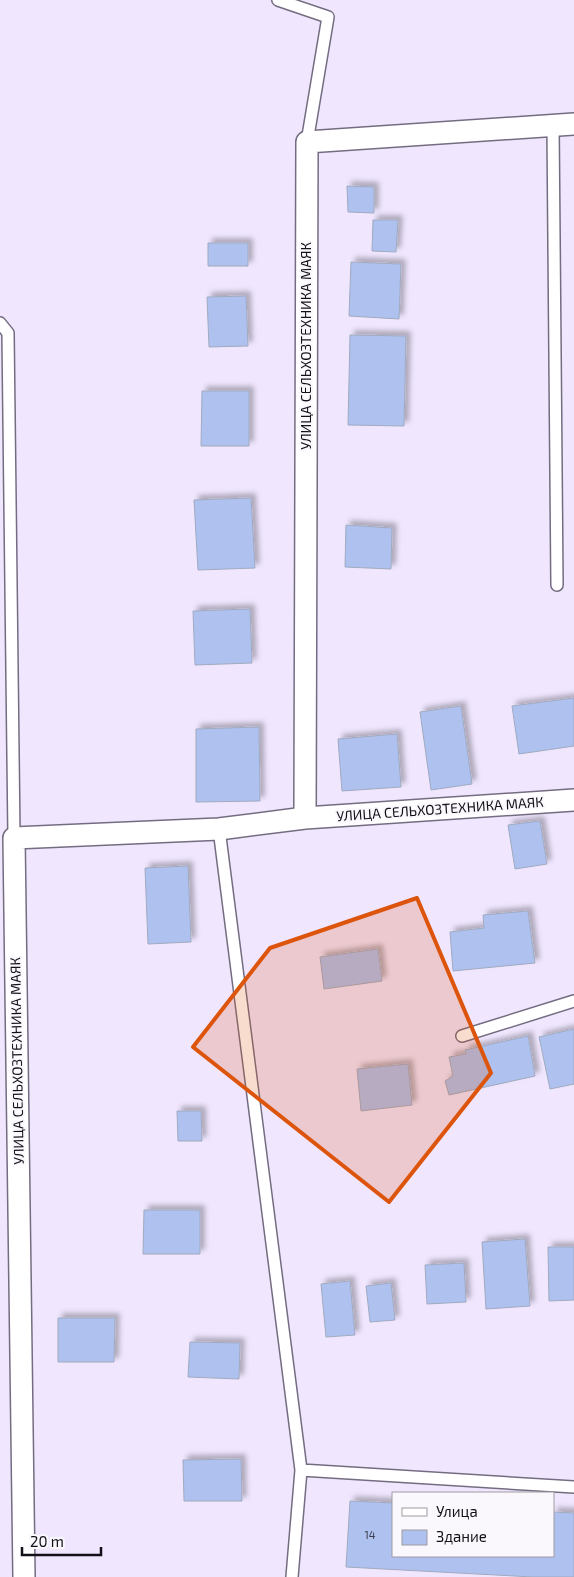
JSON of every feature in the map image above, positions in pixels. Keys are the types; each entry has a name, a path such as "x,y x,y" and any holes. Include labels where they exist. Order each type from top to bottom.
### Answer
{"street":[{"path":"307,142 574,124"},
{"name":"УЛИЦА СЕЛЬХОЗТЕХНИКА МАЯК","path":"305,818 307,142"},
{"name":"УЛИЦА СЕЛЬХОЗТЕХНИКА МАЯК","path":"24,1577 14,838 220,829 305,818 574,800"}],"lane":[{"path":"278,0 328,17 307,142"},
{"path":"553,125 557,585"},
{"path":"0,323 8,334 14,838"},
{"path":"220,829 301,1470 292,1577"},
{"path":"462,1036 574,1000"},
{"path":"301,1470 574,1487"}],"highlighted area":[{"path":"417,898 491,1073 389,1202 193,1047 270,948"}],"building":[{"path":"347,186 374,187 374,213 348,212"},
{"path":"373,220 398,220 396,252 372,251"},
{"path":"208,243 248,243 248,266 208,266"},
{"path":"351,262 401,264 399,319 349,316"},
{"path":"246,296 248,346 209,347 207,297"},
{"path":"350,335 406,336 404,426 348,425"},
{"path":"202,391 249,391 249,446 201,446"},
{"path":"251,498 255,568 198,570 194,500"},
{"path":"346,525 392,528 391,569 345,567"},
{"path":"250,609 252,663 195,665 193,611"},
{"path":"574,698 574,746 519,754 512,706"},
{"path":"461,706 472,784 431,790 420,712"},
{"path":"259,727 260,801 196,802 196,729"},
{"path":"397,734 401,787 342,791 338,739"},
{"path":"540,821 547,864 515,869 508,825"},
{"path":"188,866 191,942 148,944 145,868"},
{"path":"528,911 535,963 453,971 450,932 484,928 483,915"},
{"path":"378,949 382,981 324,989 320,957"},
{"path":"574,1029 574,1084 550,1089 539,1037"},
{"path":"528,1036 535,1076 449,1095 445,1081 453,1076 449,1057 466,1054 465,1050"},
{"path":"408,1064 412,1105 361,1111 357,1069"},
{"path":"177,1111 201,1111 202,1141 178,1141"},
{"path":"144,1210 200,1210 200,1254 143,1254"},
{"path":"525,1239 530,1306 486,1309 482,1242"},
{"path":"548,1247 574,1247 574,1300 549,1301"},
{"path":"464,1263 466,1302 427,1304 425,1265"},
{"path":"350,1281 355,1335 326,1337 321,1284"},
{"path":"391,1283 395,1320 370,1322 366,1286"},
{"path":"58,1318 115,1318 114,1362 58,1362"},
{"path":"190,1342 240,1343 239,1379 188,1377"},
{"path":"241,1459 242,1501 184,1501 183,1460"},
{"path":"350,1501 392,1503 392,1557 554,1557 554,1512 574,1513 574,1577 533,1577 346,1567"}]}
